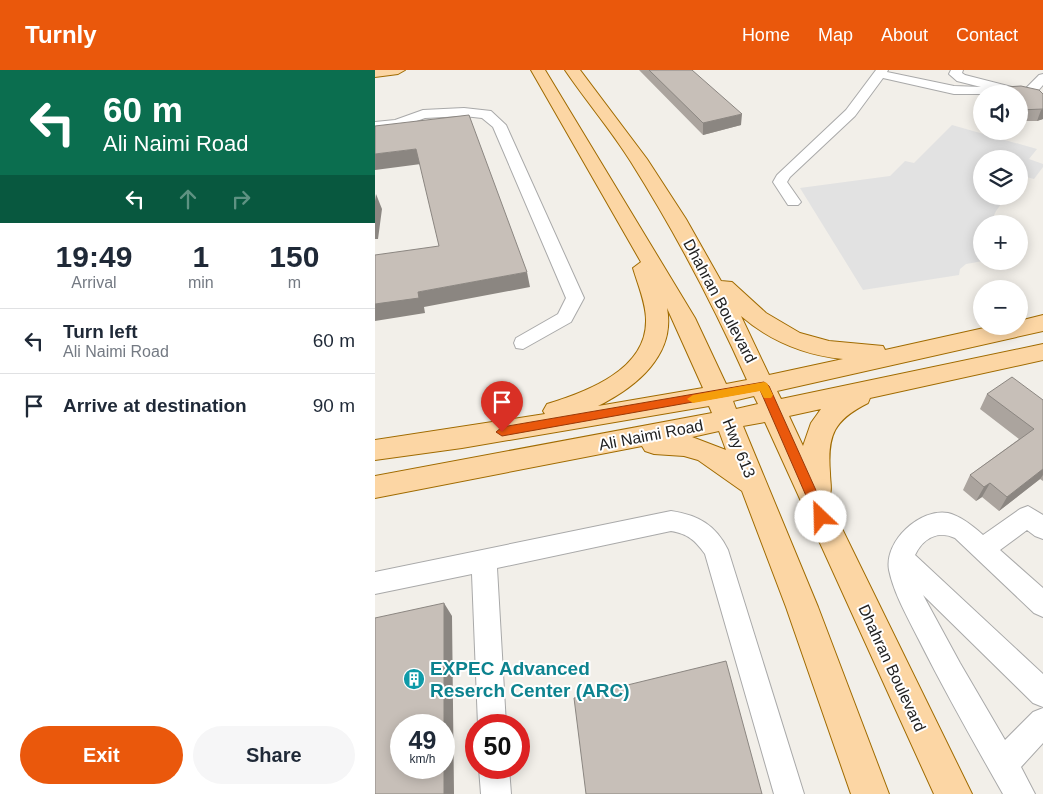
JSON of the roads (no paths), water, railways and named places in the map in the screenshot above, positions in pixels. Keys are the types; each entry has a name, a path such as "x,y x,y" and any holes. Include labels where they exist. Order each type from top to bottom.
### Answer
{"main road":[{"path":"375,73 398,70"},
{"name":"Dhahran Boulevard","path":"576,73 638,159 702,263 729,314 769,398 821,517 953,794"},
{"name":"Hwy 613","path":"537,74 684,318 718,395 802,607 870,794"},
{"path":"463,438 577,405 606,390 628,375 641,363 652,346 657,329 638,244"},
{"path":"702,263 753,315 778,333 801,343 856,352 923,351"},
{"name":"Ali Naimi Road","path":"375,487 728,420 769,398 923,351 1043,323"},
{"name":"Ali Naimi Road","path":"375,450 463,438 718,395 769,398 889,384 1043,352"},
{"path":"821,517 814,458 824,424 845,402 889,384"},
{"path":"585,448 660,443 699,447 723,460 754,485"}],"lane":[{"path":"957,70 955,74 961,78 988,85"},
{"path":"793,202 780,182 784,175 848,114 872,88 881,72 947,90 973,91"},
{"path":"1028,94 1043,78"},
{"path":"375,126 397,124 423,114 464,112 486,114 499,125 575,298 565,318 523,343"},
{"path":"982,549 1028,516 1043,529"},
{"path":"375,582 671,521 693,524 703,531 716,550 789,794"},
{"path":"1021,794 950,673 912,599 901,568 904,548 917,535 933,524 947,523 963,531 1043,604"},
{"path":"903,559 1043,693"},
{"path":"484,560 491,714"},
{"path":"1003,764 1043,722"},
{"path":"495,779 496,794"}],"place":[{"name":"EXPEC Advanced Reserch Center (ARC)","path":"414,679"}]}
